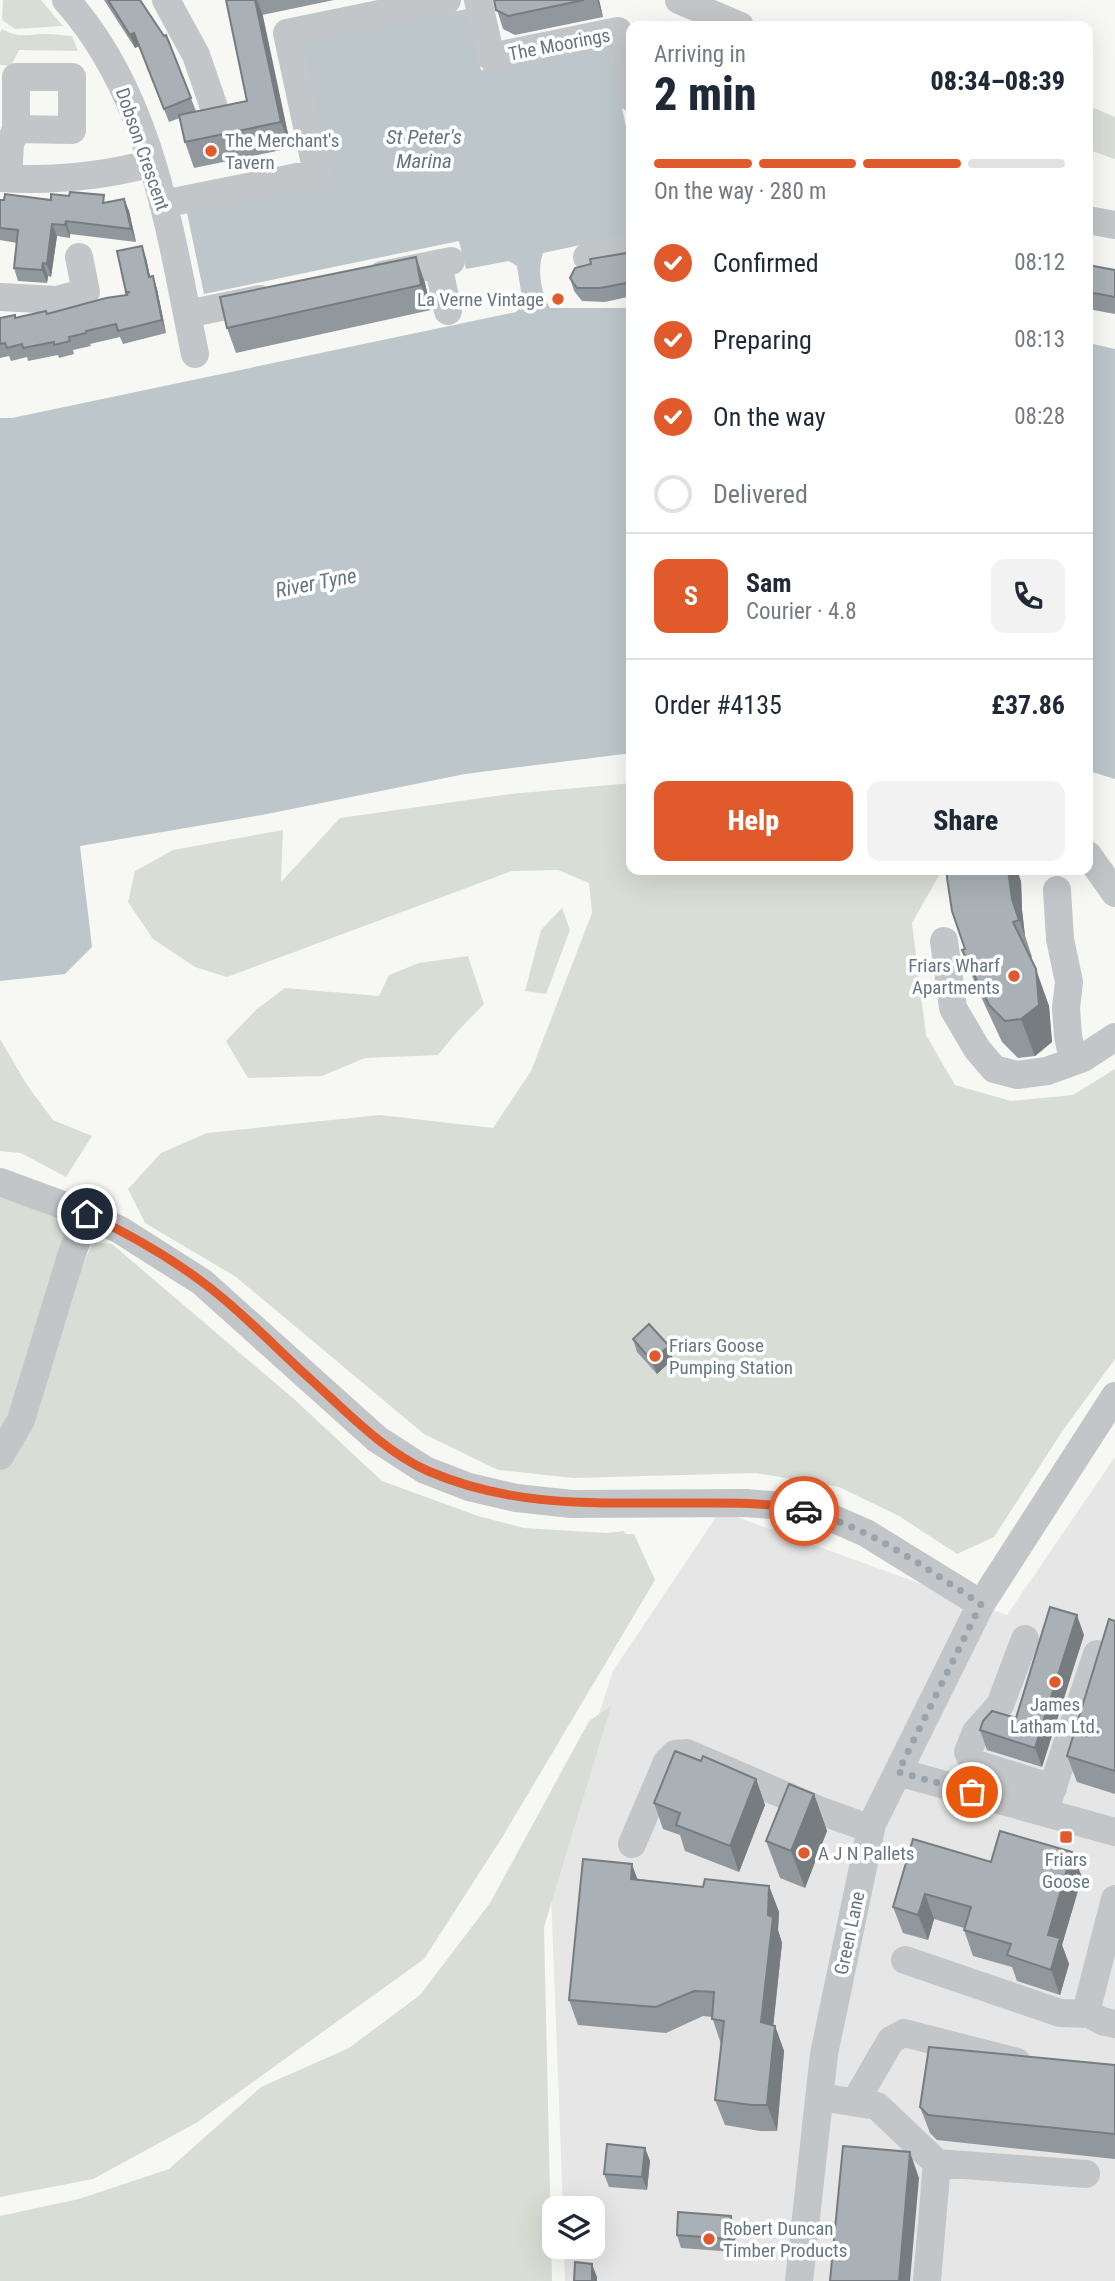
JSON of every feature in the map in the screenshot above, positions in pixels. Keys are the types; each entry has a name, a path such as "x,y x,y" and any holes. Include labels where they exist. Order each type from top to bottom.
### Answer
{"street":[{"name":"Dobson Crescent","path":"66,0 105,53 152,163 195,354"},
{"path":"166,0 196,55 218,119"},
{"path":"163,204 317,173 287,33 447,0"},
{"name":"The Moorings","path":"478,0 491,57 618,31 626,69"},
{"path":"679,0 728,21"},
{"path":"16,130 10,144 4,178 60,180 127,170 152,163"},
{"path":"1093,221 1115,225"},
{"path":"587,257 626,248"},
{"path":"0,297 57,300 86,292 79,257"},
{"path":"354,280 444,262 448,311"},
{"path":"187,314 288,294"},
{"path":"1093,862 1115,893"},
{"path":"1056,890 1059,939 1069,982 1066,1008 1073,1061"},
{"path":"944,942 953,1008 977,1049 994,1069 1017,1075 1047,1071 1083,1058 1115,1037"},
{"path":"0,1182 87,1214 120,1230 202,1282 377,1439 425,1470 470,1487 516,1498 572,1504 746,1503 783,1506 825,1516 866,1532 981,1604"},
{"path":"0,1455 22,1420 71,1256 87,1214"},
{"name":"Green Lane","path":"799,2281 824,2054 871,1829 981,1604 1112,1407"},
{"path":"1025,1639 1000,1705 976,1732 968,1752 973,1763 1115,1832"},
{"path":"1049,1800 1097,1654"},
{"path":"632,1844 667,1762 675,1754 687,1754 821,1811 871,1829"},
{"path":"898,1772 1049,1800"},
{"path":"1088,2014 1088,2001 1115,1899"},
{"path":"905,1960 1060,2013 1088,2014 1115,2024"},
{"path":"855,2102 891,2040 904,2033 1034,2066"},
{"path":"820,2097 877,2106 937,2162 1086,2174"},
{"path":"927,2281 937,2162"}],"shaded area":[{"path":"3,0 41,0 63,26 15,29 2,20"},
{"path":"2,29 20,35 72,36 78,51 19,50 11,66 0,65"},
{"path":"1093,108 1115,117 1115,159 1093,151"},
{"path":"626,784 626,875 939,875 912,923 926,1035 955,1085 1011,1101 1073,1095 1115,1069 1115,1359 1063,1430 994,1537 957,1554 899,1516 839,1487 756,1473 574,1478 498,1470 424,1434 236,1277 145,1223 128,1189 161,1153 207,1133 380,1115 493,1128 531,1071 592,913 589,883 558,870 512,871 227,977 195,967 153,939 128,902 135,871 173,850 283,830 281,882 340,818 510,794"},
{"path":"562,908 570,930 546,994 525,991 541,930"},
{"path":"468,956 484,1004 438,1055 365,1058 322,1076 248,1078 226,1041 257,1009 285,988 379,996 389,975 419,963"},
{"path":"0,1039 27,1085 53,1120 92,1136 66,1177 21,1153 0,1151"},
{"path":"0,1194 70,1221 71,1289 93,1242 112,1244 295,1400 382,1481 478,1516 524,1528 606,1533 624,1531 625,1534 634,1534 655,1580 503,1836 424,1959 196,2123 93,2179 0,2197"},
{"path":"1115,1457 1115,2281 565,2281 564,2259 605,2259 605,2196 563,2196 550,1866 613,1671 720,1511 1007,1615"},
{"path":"611,1706 544,1927 550,2196 542,2196 542,2259 552,2259 552,2281 0,2281 0,2216 79,2199 169,2169 261,2087 349,2048 420,1995 490,1903 589,1721"}],"water":[{"path":"467,9 481,70 608,44 626,126 626,235 543,253 540,274 544,296 550,308 626,308 626,754 465,774 262,815 80,846 92,947 65,974 0,981 0,418 12,418 516,312 523,304 517,266 509,261 466,269 459,241 204,294 186,208 330,178 300,42"},
{"path":"1093,344 1115,349 1115,779 1093,772"}],"building":[{"path":"108,0 140,0 164,36 166,35 191,98 164,109 134,33 130,35"},
{"path":"226,0 255,0 281,122 185,142 179,115 247,101"},
{"path":"494,0 584,0 508,16 496,10"},
{"path":"70,192 104,195 103,203 124,199 131,229 66,221 65,225 52,224 47,264 43,263 42,270 14,268 18,230 0,228 0,200 4,200 5,194 51,200 51,194 69,196"},
{"path":"142,246 149,277 153,276 162,320 118,331 116,324 86,331 69,337 70,341 54,345 54,342 23,348 22,344 7,348 5,343 0,344 0,318 15,315 15,318 46,311 47,314 127,295 126,293 130,292 126,292 117,251"},
{"path":"626,253 626,283 600,288 577,288 570,278 575,268 591,264 590,259"},
{"path":"416,257 421,285 227,328 220,297"},
{"path":"1093,266 1115,270 1115,297 1093,293"},
{"name":"Friars Wharf Apartments","path":"947,875 1009,875 1012,899 1019,920 1013,922 1036,969 1039,1005 1021,1019 1005,1021 989,1005 962,950 965,949 952,911"},
{"path":"649,1324 669,1346 652,1361 633,1339"},
{"path":"1050,1607 1077,1615 1035,1748 980,1730 983,1721 992,1711 1016,1718"},
{"path":"1109,1619 1115,1621 1115,1771 1067,1756"},
{"path":"675,1751 701,1761 703,1756 756,1779 730,1846 676,1825 680,1813 654,1803"},
{"path":"789,1784 814,1794 791,1851 766,1841"},
{"path":"1000,1831 1072,1852 1048,1935 1060,1938 1051,1970 1007,1955 1011,1944 964,1930 971,1907 925,1894 918,1915 893,1907 913,1839 991,1862"},
{"path":"583,1859 632,1864 631,1879 703,1887 705,1879 769,1886 768,1915 773,1917 761,2022 775,2026 767,2105 715,2100 724,2021 712,2019 714,1992 694,1991 656,2007 569,2000"},
{"path":"929,2047 1115,2065 1115,2134 928,2115 920,2107"},
{"path":"607,2144 645,2148 642,2177 604,2174"},
{"path":"843,2146 910,2152 899,2281 830,2281"},
{"path":"678,2212 731,2216 729,2239 677,2235"},
{"path":"575,2262 592,2264 592,2281 574,2281"}],"way so far":[{"path":"804,1511 866,1532 981,1604 898,1772 972,1792"}],"place":[{"name":"The Merchant's Tavern","path":"211,151"},
{"name":"La Verne Vintage","path":"558,299"},
{"name":"Friars Wharf Apartments","path":"1014,976"},
{"name":"Friars Goose Pumping Station","path":"655,1356"},
{"name":"James Latham Ltd.","path":"1055,1682"},
{"name":"Friars Goose","path":"1066,1837"},
{"name":"A J N Pallets","path":"804,1853"},
{"name":"Robert Duncan Timber Products","path":"709,2239"}],"route":[{"path":"87,1214 159,1253 202,1282 377,1439 425,1470 470,1487 516,1498 572,1504 746,1503 804,1511"}],"water label":[{"name":"St Peter's Marina","path":"424,149"},
{"name":"River Tyne","path":"316,583"}]}
